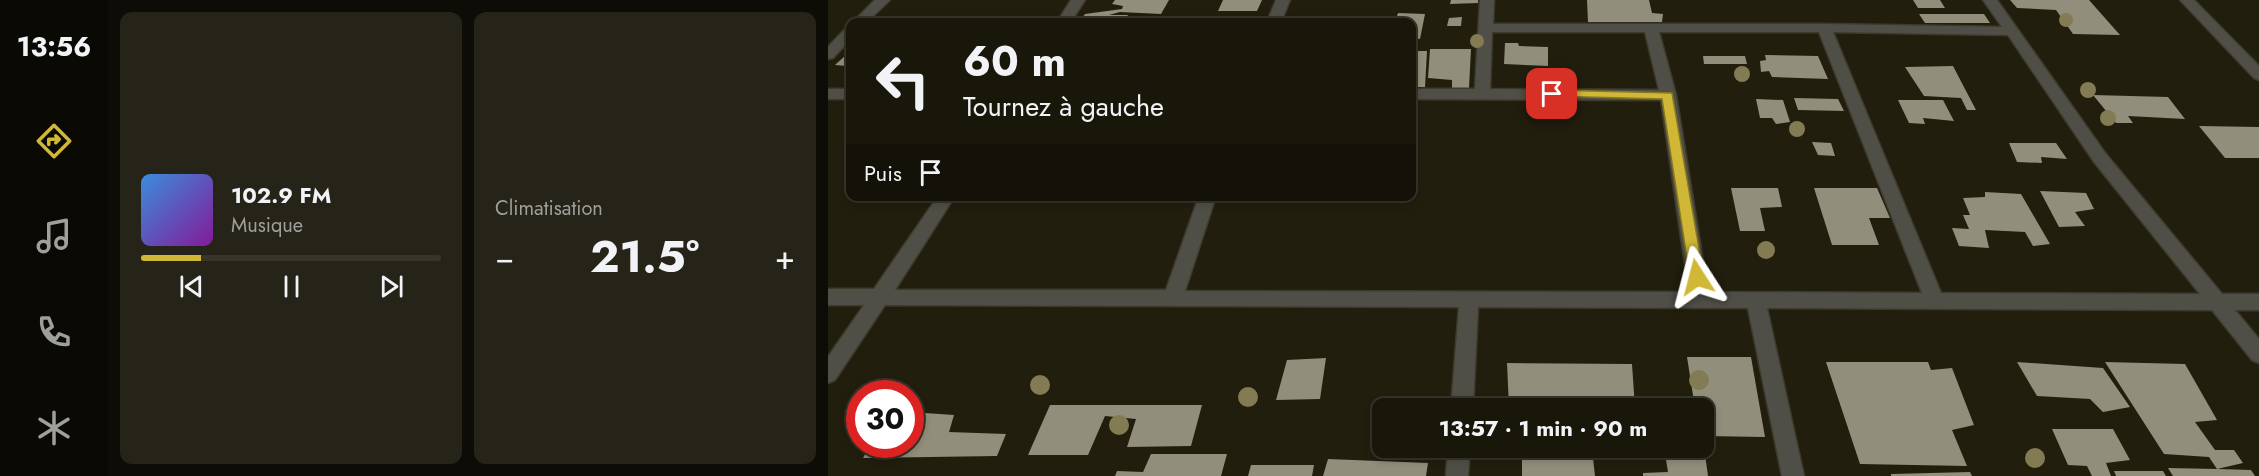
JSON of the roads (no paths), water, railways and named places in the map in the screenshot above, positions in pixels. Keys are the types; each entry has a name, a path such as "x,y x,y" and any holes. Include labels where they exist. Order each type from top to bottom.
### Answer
{"street":[{"path":"864,18 882,0"},
{"path":"1067,18 1078,0"},
{"path":"1275,18 1282,0"},
{"path":"1482,93 1487,0"},
{"path":"1990,0 2107,167 2259,354"},
{"path":"2187,0 2258,72"},
{"path":"1484,28 1824,28 2012,31"},
{"path":"1824,28 1935,301"},
{"path":"1651,29 1668,95 1700,300"},
{"path":"828,55 846,36"},
{"path":"828,94 846,94"},
{"path":"1416,94 1668,95"},
{"path":"828,374 944,201"},
{"path":"1173,298 1206,201"},
{"path":"828,297 2259,302"},
{"path":"1463,398 1469,299"},
{"path":"1756,300 1793,476"},
{"path":"1457,476 1458,458"}]}
